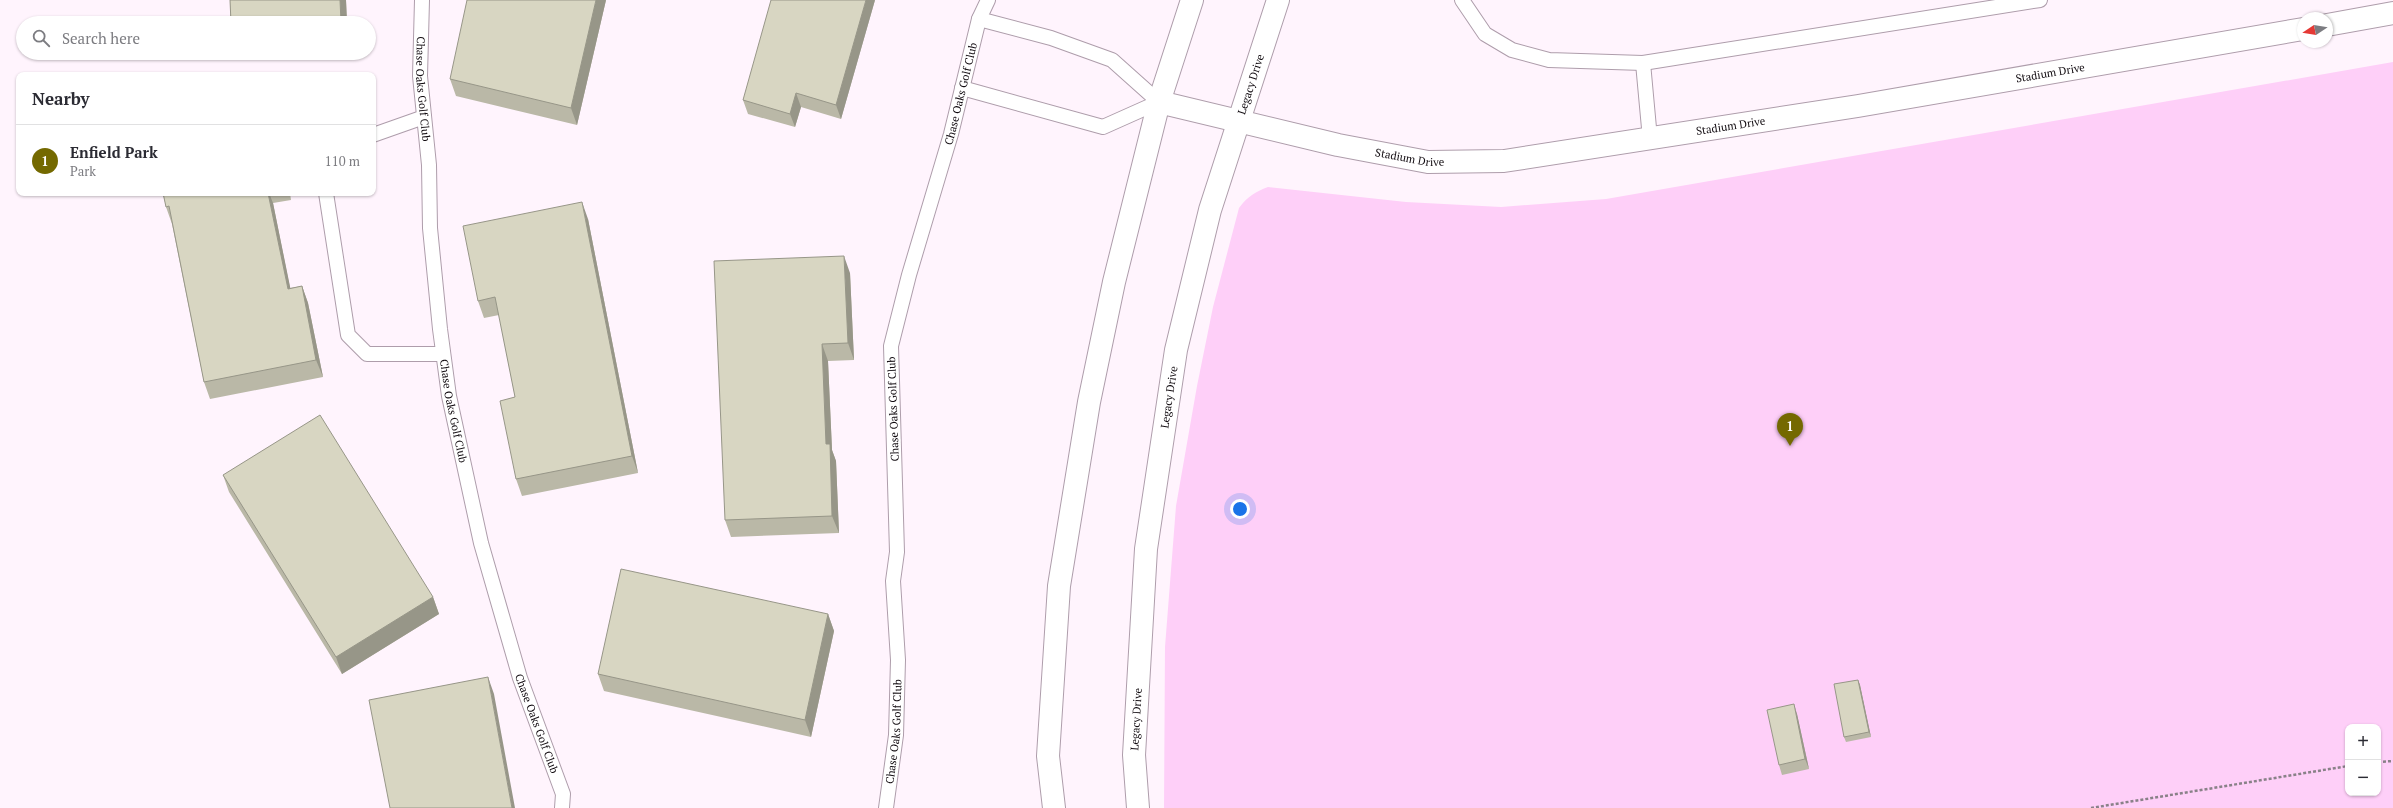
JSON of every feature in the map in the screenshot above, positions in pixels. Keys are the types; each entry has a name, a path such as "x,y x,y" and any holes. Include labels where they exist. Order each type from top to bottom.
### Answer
{"main road":[{"path":"1054,808 1048,756 1059,586 1090,395 1114,282 1159,102 1192,0"},
{"name":"Legacy Drive","path":"1138,808 1134,755 1146,549 1176,350 1210,210 1278,0"},
{"path":"2333,23 2393,13"},
{"name":"Stadium Drive","path":"1159,102 1338,145 1428,162 1504,161 1858,106 2297,30"}],"lane":[{"name":"Chase Oaks Golf Club","path":"422,0 420,76 429,165 430,228 443,354 449,396 481,543 520,678 562,794 562,808"},
{"name":"Chase Oaks Golf Club","path":"886,808 896,735 898,660 893,581 897,552 891,346 909,275 962,88 979,20 988,0"},
{"path":"1462,0 1485,34 1512,50 1549,60 1643,63 2040,0"},
{"path":"962,88 1103,127 1159,102 1112,60 1051,38 979,20"},
{"path":"1643,63 1650,139"},
{"path":"376,134 424,117"},
{"path":"326,196 348,335 367,354 443,354"}],"path":[{"path":"2381,762 2393,761"},
{"path":"2091,808 2345,766"}],"shaded area":[{"path":"2393,62 2393,808 1164,808 1165,647 1176,506 1197,386 1213,307 1239,208 1252,195 1268,187 1406,202 1501,207 1606,199"}],"building":[{"path":"230,0 340,0 341,16 231,16"},
{"path":"467,0 596,0 571,108 450,79"},
{"path":"771,0 866,0 836,105 796,93 790,114 743,100"},
{"path":"164,196 269,196 288,289 302,286 316,360 204,382 169,206 166,207"},
{"path":"582,202 632,456 516,479 500,401 515,397 495,297 478,301 463,226"},
{"path":"844,256 848,343 822,344 826,444 830,444 832,516 725,520 714,261"},
{"path":"320,415 433,597 336,657 223,475"},
{"path":"621,569 828,614 805,720 598,674"},
{"path":"488,677 512,808 390,808 369,700"},
{"path":"1858,680 1869,732 1844,737 1834,684"},
{"path":"1794,704 1805,759 1779,765 1767,710"}],"place":[{"name":"Enfield Park","path":"1790,446"}]}
